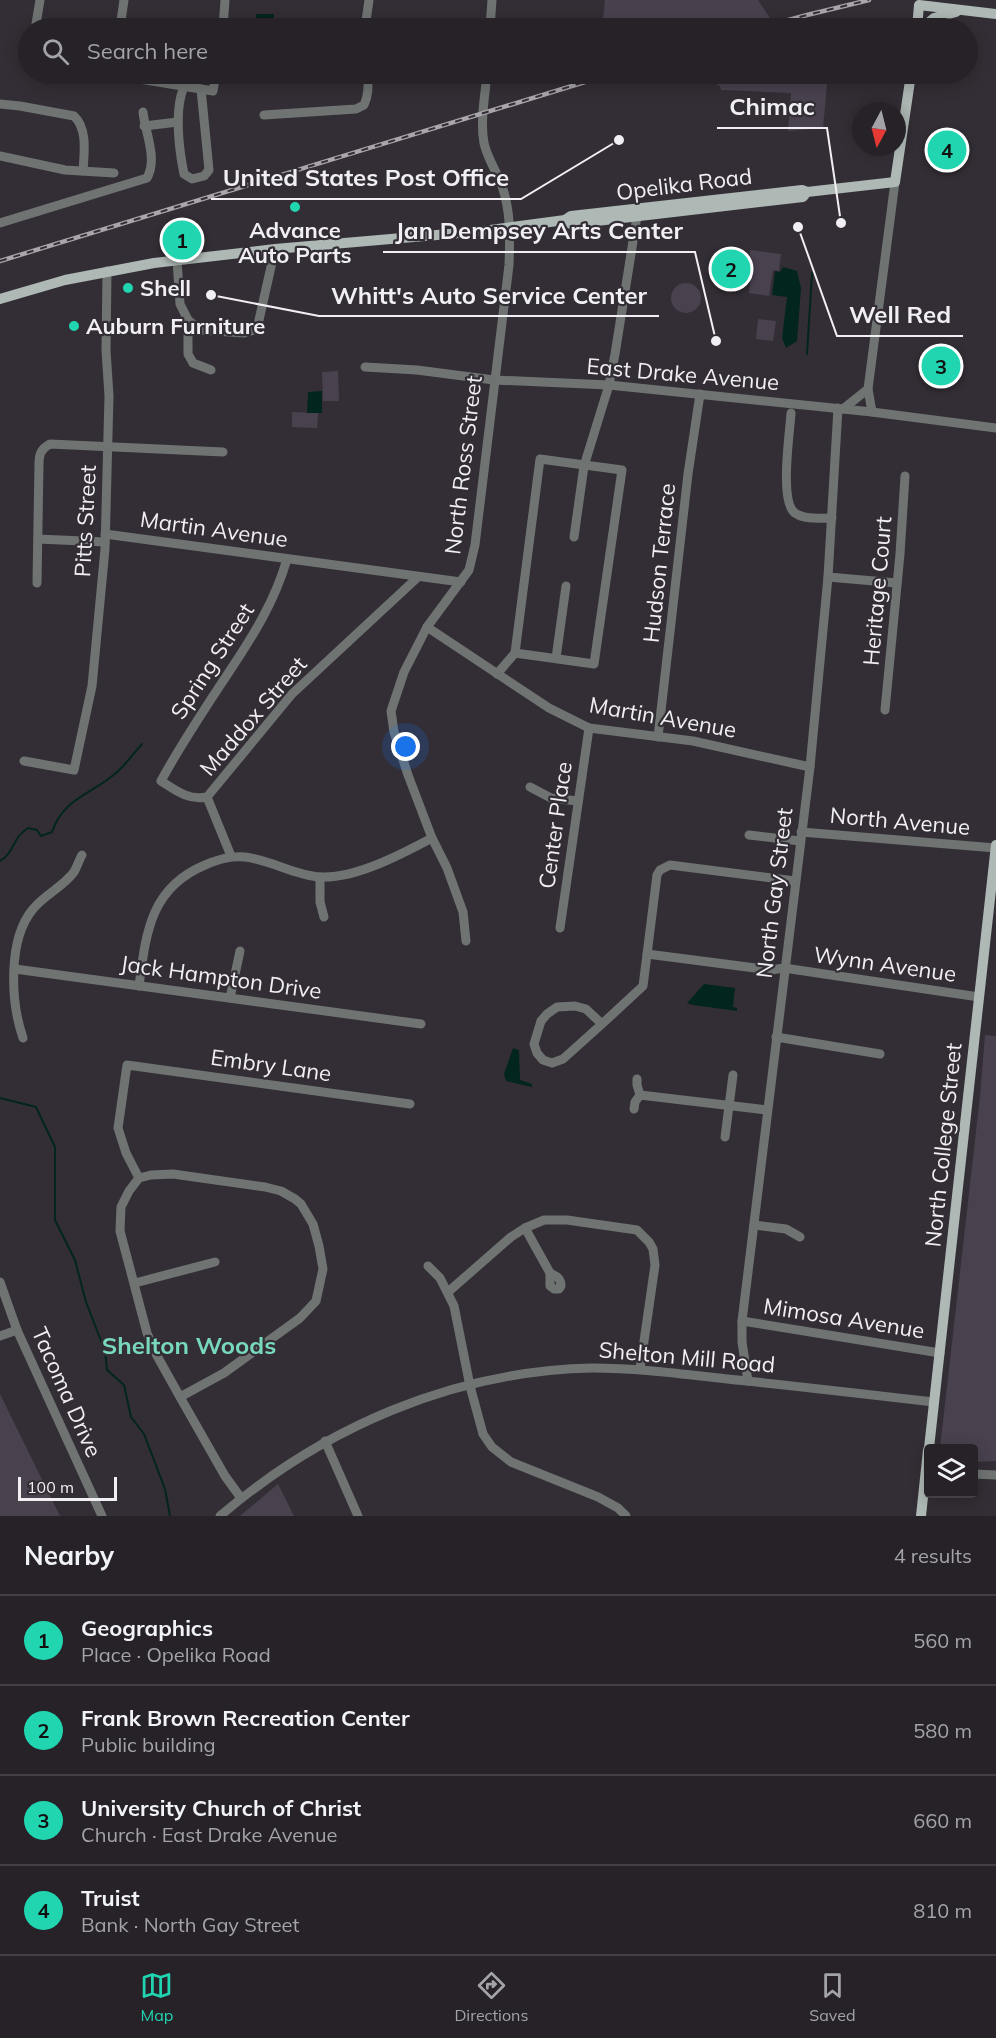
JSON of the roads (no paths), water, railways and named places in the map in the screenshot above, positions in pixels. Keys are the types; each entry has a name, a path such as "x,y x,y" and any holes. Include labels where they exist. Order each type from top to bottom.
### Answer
{"main road":[{"path":"918,18 920,2 996,14"},
{"path":"934,18 963,10"},
{"path":"895,182 910,84"},
{"name":"Opelika Road","path":"0,300 65,280 177,260 483,231 565,220 571,224 638,213 803,197 807,192 895,182"},
{"name":"North College Street","path":"930,1444 979,997 993,901 996,847"},
{"name":"North College Street","path":"921,1516 924,1494"}],"street":[{"path":"37,18 40,0"},
{"path":"121,18 124,0"},
{"path":"224,18 225,0"},
{"path":"366,18 369,0"},
{"path":"491,18 492,0"},
{"path":"167,84 213,91 214,84"},
{"path":"264,114 357,109 364,105 368,97 367,84"},
{"name":"North Ross Street","path":"466,941 463,912 447,868 432,838 394,732 391,711 404,672 428,627 469,570 475,545 509,265 511,227 509,208 502,186 484,143 487,84"},
{"path":"184,87 177,111 184,174 187,178 204,176 209,170 201,89"},
{"path":"0,104 74,116 80,122 82,129 83,171"},
{"path":"0,223 147,178 152,171 152,158 142,112"},
{"path":"144,126 178,122"},
{"path":"0,156 64,170 114,173"},
{"path":"872,412 868,389 895,182"},
{"path":"574,537 584,466 609,385 638,213"},
{"path":"177,260 180,304 188,320 200,330 244,333 257,329 275,249"},
{"name":"Pitts Street","path":"24,760 74,770 92,686 105,538 107,271"},
{"path":"188,320 188,354 193,363 211,370"},
{"name":"East Drake Avenue","path":"366,367 417,370 494,380 609,385 841,408 996,428"},
{"path":"841,408 868,389"},
{"name":"Hudson Terrace","path":"658,737 688,474 700,394"},
{"name":"North Gay Street","path":"748,1381 742,1342 742,1321 810,767 841,408"},
{"path":"791,413 788,465 789,504 793,511 800,515 832,518"},
{"path":"37,584 39,456 43,448 50,444 223,452"},
{"path":"497,674 515,653 540,459 622,470 594,664 515,653"},
{"name":"Heritage Court","path":"885,710 905,476"},
{"name":"Martin Avenue","path":"38,540 105,538 461,582"},
{"name":"Spring Street","path":"161,781 176,753 264,618 281,581 287,559"},
{"name":"Maddox Street","path":"161,781 191,797 198,799 207,797 292,694 418,577"},
{"path":"828,577 897,583"},
{"path":"556,658 566,586"},
{"name":"Martin Avenue","path":"428,627 549,708 590,728 693,741 810,767"},
{"name":"Center Place","path":"560,928 590,728"},
{"path":"530,788 551,798 578,801"},
{"path":"207,797 231,856"},
{"name":"North Avenue","path":"749,835 996,847"},
{"path":"139,986 146,938 152,916 163,896 179,880 198,868 231,856 262,860 299,873 320,877 338,876 404,853 432,838"},
{"path":"23,1038 16,1018 17,940 22,926 33,909 74,872 82,855"},
{"path":"602,1024 586,1009 575,1006 557,1007 541,1021 534,1044 537,1053 543,1060 552,1063 563,1059 602,1024 643,986 657,875 664,867 670,865 795,881"},
{"path":"320,877 320,902 324,917"},
{"path":"230,998 240,951"},
{"name":"Wynn Avenue","path":"647,954 771,969 784,968 979,997"},
{"name":"Jack Hampton Drive","path":"15,969 421,1024"},
{"path":"776,1036 880,1054"},
{"name":"Embry Lane","path":"140,1178 126,1153 118,1128 127,1065 410,1104"},
{"path":"725,1137 733,1075"},
{"path":"637,1079 640,1095"},
{"path":"640,1095 768,1110"},
{"path":"634,1109 635,1102 640,1095"},
{"path":"180,1397 224,1373 300,1318 316,1301 324,1269 313,1224 301,1204 280,1191 174,1174 151,1175 140,1178 124,1198 121,1207 120,1231 147,1333 156,1354 180,1397 225,1476 241,1498"},
{"path":"448,1292 511,1237 544,1220 567,1220 637,1230 649,1242 655,1265 640,1370"},
{"path":"754,1225 786,1229 800,1237"},
{"path":"525,1228 550,1273"},
{"path":"135,1283 215,1262"},
{"path":"428,1266 440,1278 454,1306 470,1386 483,1434 498,1453 511,1462 598,1497 618,1508 626,1516"},
{"name":"Tacoma Drive","path":"0,1282 17,1330 102,1516"},
{"name":"Mimosa Avenue","path":"742,1321 940,1353"},
{"path":"0,1336 17,1330"},
{"name":"Shelton Mill Road","path":"220,1516 280,1470 325,1441 383,1413 470,1386 544,1371 590,1368 640,1370 934,1402"},
{"path":"325,1441 358,1516"},
{"path":"978,1474 996,1475"}],"waterway":[{"path":"807,354 812,273"},
{"path":"0,861 28,828 37,830 41,836 52,832 63,811 108,780 142,744"},
{"path":"0,1098 36,1107 55,1147 55,1220 75,1260 86,1302 105,1351 107,1370 124,1385 131,1417 144,1434 165,1489 170,1516"}],"railway":[{"path":"796,18 869,0"},
{"path":"0,261 578,84"}],"place":[{"name":"United States Post Office","path":"619,140"},
{"name":"Truist","path":"947,150"},
{"name":"Advance Auto Parts","path":"295,207"},
{"name":"Chimac","path":"841,223"},
{"name":"Well Red","path":"798,227"},
{"name":"Geographics","path":"182,240"},
{"name":"Frank Brown Recreation Center","path":"731,269"},
{"name":"Shell","path":"128,288"},
{"name":"Whitt's Auto Service Center","path":"211,295"},
{"name":"Auburn Furniture","path":"74,326"},
{"name":"Jan Dempsey Arts Center","path":"716,341"},
{"name":"University Church of Christ","path":"941,366"}],"district":[{"name":"Shelton Woods","path":"189,1345"}]}
